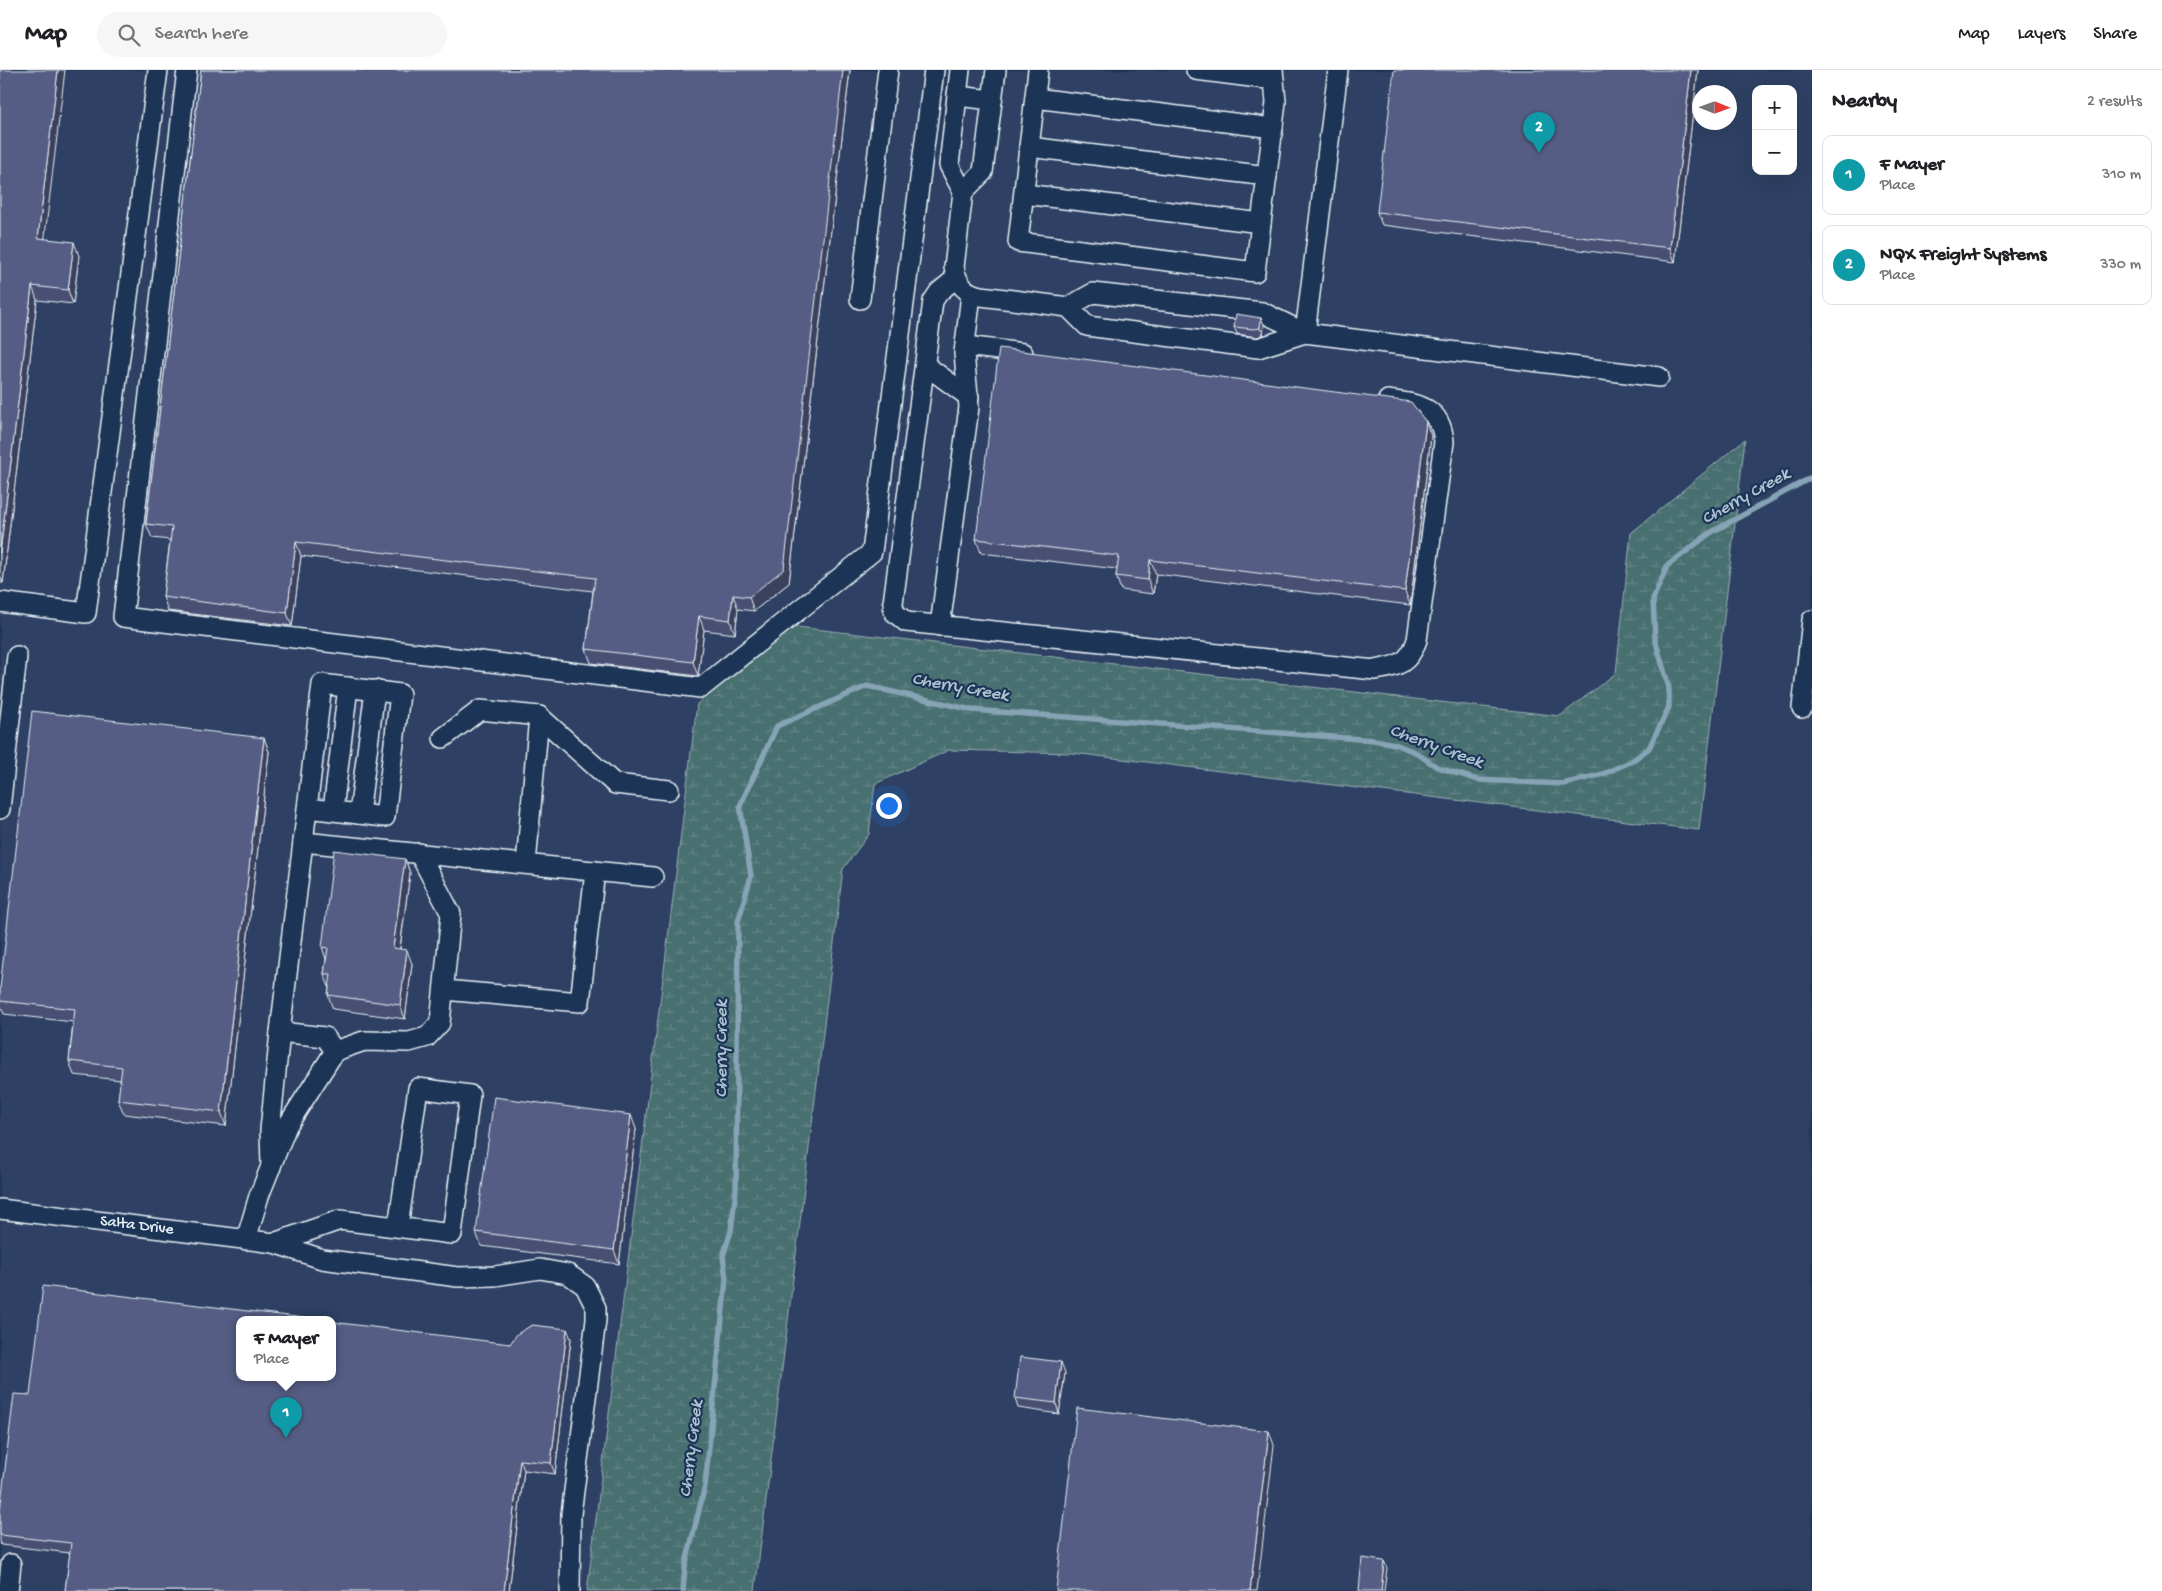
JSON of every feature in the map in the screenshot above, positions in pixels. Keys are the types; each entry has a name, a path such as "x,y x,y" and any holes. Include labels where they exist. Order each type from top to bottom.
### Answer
{"street":[{"path":"0,602 86,613 158,70"},
{"path":"187,70 123,617 701,688 872,552 934,70"},
{"path":"860,299 888,70"},
{"path":"960,70 948,165 963,192 954,267 959,284 971,294 1068,307 1093,293 1262,312 1305,333 1659,377"},
{"path":"963,192 983,172 996,70"},
{"path":"1038,70 1018,242 1255,272 1276,102 1274,75 1196,70"},
{"path":"1305,333 1338,70"},
{"path":"957,96 992,100"},
{"path":"1035,98 1273,128"},
{"path":"1029,147 1267,176"},
{"path":"1024,194 1261,223"},
{"path":"956,278 939,292 933,301 893,603 894,612 906,622 1374,670 1404,662 1413,653 1418,640 1444,442 1443,430 1438,419 1431,412 1417,404 1368,398"},
{"path":"940,626 969,397 965,371 965,346 971,294"},
{"path":"1068,307 1086,326 1258,348 1305,333"},
{"path":"965,346 1044,356"},
{"path":"925,365 969,397"},
{"path":"1802,708 1812,620"},
{"path":"0,809 17,656"},
{"path":"271,1167 270,1130 280,1032 303,842 307,808 322,684 400,694 385,817 307,808"},
{"path":"333,810 348,687"},
{"path":"359,814 375,690"},
{"path":"443,738 480,710 539,716 615,784 669,790"},
{"path":"526,864 539,716"},
{"path":"303,842 653,877"},
{"path":"246,1240 259,1196 287,1126 335,1052 364,1041 409,1042 427,1037 440,1023 451,914 419,853"},
{"path":"444,990 580,1002 594,871"},
{"path":"280,1032 325,1037 335,1052"},
{"path":"274,1243 340,1220 452,1234 470,1095 418,1088 398,1227"},
{"name":"Salta Drive","path":"0,1208 274,1243"},
{"path":"274,1243 322,1259 458,1278 495,1276 540,1269 568,1274 585,1286 596,1308 596,1320 571,1514 570,1591"},
{"path":"8,1591 11,1564"}],"shaded area":[{"path":"0,70 946,70 931,198 948,70 1812,70 1812,1591 755,1591 843,868 869,834 875,784 949,750 1073,753 1699,830 1745,439 1631,533 1616,673 1560,717 1430,702 697,704 587,1591 0,1591"}],"green space":[{"path":"1745,439 1699,830 1073,753 949,750 875,784 869,834 843,869 755,1591 587,1591 697,704 789,626 1560,716 1616,673 1631,533"}],"building":[{"path":"0,70 58,70 38,238 74,242 68,290 32,286 0,553"},
{"path":"201,70 843,70 784,569 749,597 733,595 730,620 699,616 693,662 586,649 595,578 296,542 287,613 163,597 172,527 146,524"},
{"path":"1394,70 1691,70 1670,248 1377,212"},
{"path":"1236,314 1261,318 1260,328 1234,327"},
{"path":"999,348 1411,402 1426,422 1405,591 1150,560 1148,580 1116,576 1119,556 976,539"},
{"path":"32,711 264,738 221,1112 118,1100 122,1067 69,1061 75,1009 0,1001"},
{"path":"334,850 405,859 393,948 407,950 400,1005 328,995 331,974 324,974 328,948 322,947"},
{"path":"494,1097 631,1115 614,1250 476,1232"},
{"path":"43,1286 288,1316 236,1316 236,1381 336,1381 336,1322 510,1344 517,1334 532,1325 567,1329 551,1463 520,1460 504,1591 65,1591 71,1543 0,1535 0,1511 14,1394 30,1395"},
{"path":"1020,1357 1061,1362 1056,1403 1015,1398"},
{"path":"1077,1408 1269,1431 1250,1591 1056,1591"},
{"path":"1362,1558 1384,1561 1381,1591 1359,1591"}],"waterway":[{"name":"Cherry Creek","path":"683,1591 685,1567 705,1486 726,1279 723,1256 731,1231 736,1189 738,922 751,876 740,806 777,726 867,686 972,710 1374,740 1395,744 1415,752 1437,767 1478,780 1563,784 1603,774 1632,761 1649,748 1669,707 1669,688 1655,639 1653,599 1667,566 1710,533 1812,477"}],"place":[{"name":"NQX Freight Systems","path":"1539,153"},
{"name":"F Mayer","path":"286,1438"}]}
